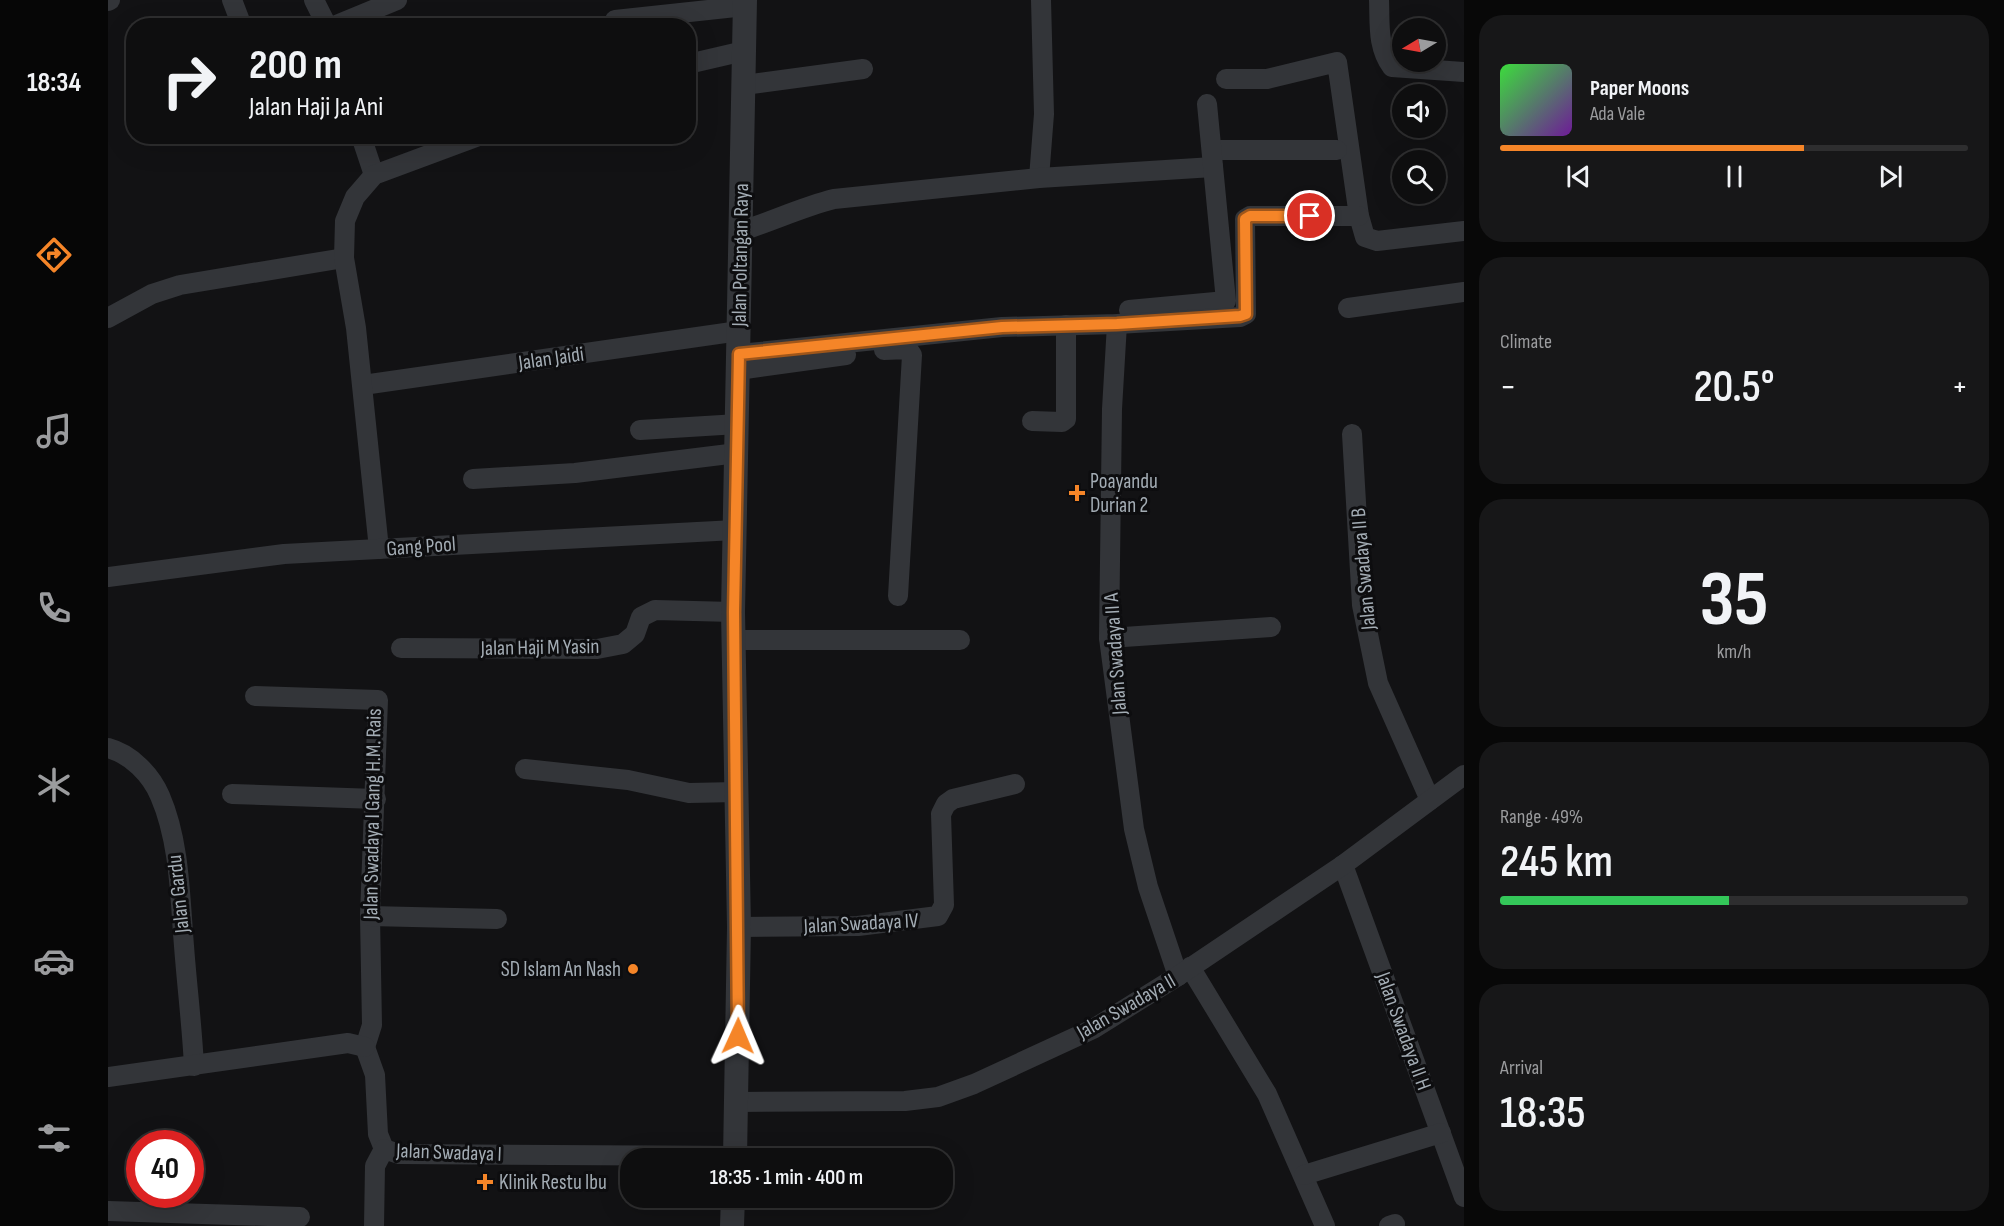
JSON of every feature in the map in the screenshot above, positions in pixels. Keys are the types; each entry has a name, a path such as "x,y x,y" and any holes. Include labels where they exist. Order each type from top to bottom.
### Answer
{"street":[{"path":"231,0 239,18"},
{"path":"314,0 323,18"},
{"path":"353,18 397,0"},
{"path":"1039,178 1044,114 1041,0"},
{"path":"1379,0 1380,38 1383,52 1392,67 1464,72"},
{"path":"630,18 745,3"},
{"name":"Jalan Poltangan Raya","path":"735,1148 739,927 734,612 745,3"},
{"path":"696,62 744,51"},
{"path":"1226,80 1267,79 1337,62 1359,216 1365,237 1370,241 1464,231"},
{"path":"744,85 863,69"},
{"path":"739,352 1002,327 1066,325 1226,301 1207,104"},
{"path":"364,144 374,175"},
{"path":"379,549 363,385 344,258 345,221 355,197 374,175 457,144"},
{"path":"741,231 777,220 806,206 834,199 1212,159 1337,150"},
{"path":"1123,317 1246,314 1245,228 1247,217 1359,216"},
{"path":"108,318 152,294 180,285 344,258"},
{"path":"1348,308 1464,292"},
{"name":"Jalan Swadaya II A","path":"1123,317 1112,409 1109,638 1134,829 1148,887 1184,972 1267,1094 1325,1226"},
{"path":"1032,420 1062,422 1066,419 1066,325"},
{"path":"739,352 901,348 908,349 912,355 898,596"},
{"name":"Jalan Jaidi","path":"363,385 739,352"},
{"path":"640,430 738,424"},
{"name":"Jalan Swadaya II B","path":"1352,434 1362,605 1378,683 1430,800"},
{"path":"473,479 575,473 737,453"},
{"name":"Gang Pool","path":"108,577 227,560 379,549 735,530"},
{"name":"Jalan Haji M Yasin","path":"401,648 597,649 623,644 635,634 641,617 655,610 734,612"},
{"path":"1109,638 1271,627"},
{"path":"734,640 960,640"},
{"name":"Jalan Swadaya I Gang H.M. Rais","path":"255,696 378,700 370,916 372,1024 365,1047"},
{"name":"Jalan Gardu","path":"108,748 128,757 145,772 160,795 169,824 181,910 194,1066"},
{"path":"525,769 628,780 689,793 737,792"},
{"name":"Jalan Swadaya II","path":"738,1102 905,1101 938,1097 974,1083 1093,1029 1184,972 1344,865 1464,775"},
{"name":"Jalan Swadaya IV","path":"739,927 858,926 934,918 942,912 944,905 941,821 946,804 953,799 1015,784"},
{"path":"232,794 376,799"},
{"name":"Jalan Swadaya II H","path":"1344,865 1464,1197"},
{"path":"370,916 497,919"},
{"path":"108,1077 348,1043 365,1047"},
{"name":"Jalan Swadaya I","path":"365,1047 375,1075 378,1134 384,1149 399,1154 620,1156"},
{"path":"1304,1175 1441,1133"},
{"path":"374,1226 375,1166 384,1149"},
{"path":"732,1226 733,1208"},
{"path":"108,1211 128,1219 300,1217"}],"place":[{"name":"Poayandu Durian 2","path":"1077,493"},
{"name":"SD Islam An Nash","path":"633,969"},
{"name":"Klinik Restu Ibu","path":"485,1182"}],"route":[{"path":"738,1036 739,927 734,612 739,354 1002,327 1117,324 1240,316 1246,314 1245,219 1250,216 1310,216"}]}
